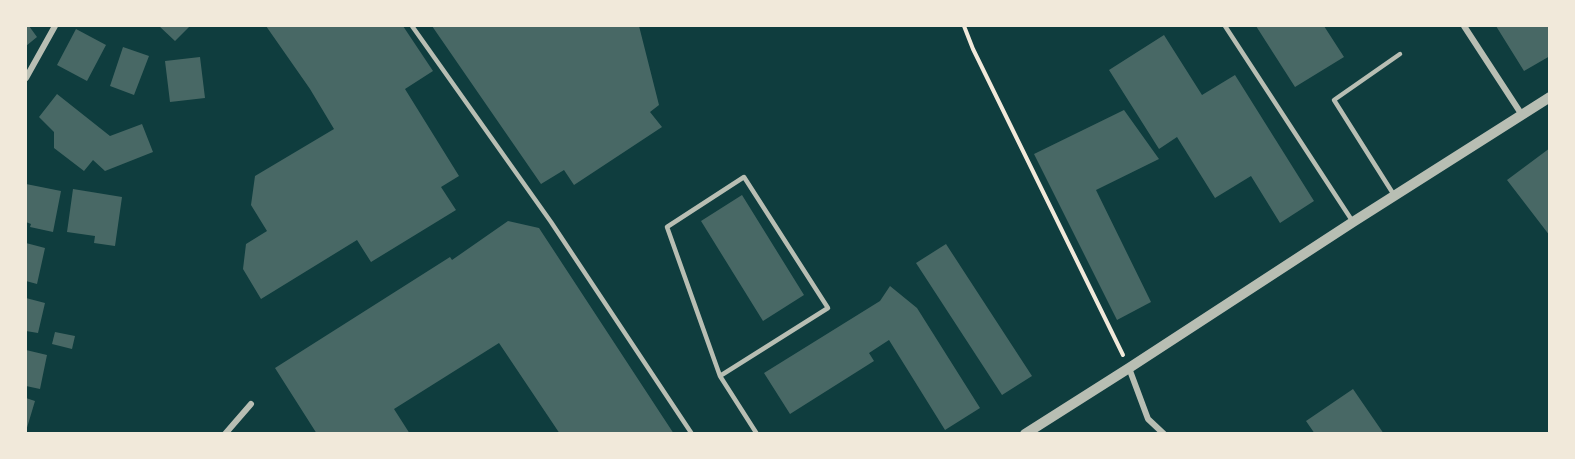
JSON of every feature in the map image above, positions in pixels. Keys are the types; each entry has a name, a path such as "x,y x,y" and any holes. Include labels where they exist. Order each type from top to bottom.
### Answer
{"street":[{"path":"26,78 55,26"},
{"path":"1464,26 1522,115"},
{"path":"1025,434 1550,98"},
{"path":"1129,368 1148,419 1164,434"},
{"path":"225,434 251,404"}],"lane":[{"path":"412,26 551,222 692,434"},
{"path":"1225,26 1353,222"},
{"path":"1394,196 1334,100 1400,54"},
{"path":"720,376 828,308 744,177 667,227 720,376 757,434"}],"path":[{"path":"964,26 1129,368"}],"building":[{"path":"26,26 29,26 37,37 26,46"},
{"path":"159,26 190,26 175,41"},
{"path":"266,26 403,26 433,71 405,89 459,176 441,187 456,210 371,262 357,240 261,299 243,269 246,244 267,231 251,205 255,176 334,129 310,89"},
{"path":"432,26 639,26 659,105 650,112 662,127 574,185 564,170 541,184"},
{"path":"1256,26 1324,26 1344,57 1295,87"},
{"path":"1496,26 1550,26 1550,56 1524,71"},
{"path":"76,29 106,45 87,81 57,65"},
{"path":"1164,35 1202,95 1235,75 1314,201 1280,223 1251,176 1215,198 1177,137 1159,149 1109,70"},
{"path":"123,47 149,56 134,95 110,86"},
{"path":"200,57 205,98 170,102 165,61"},
{"path":"57,94 110,136 142,124 153,152 105,171 93,160 84,171 54,148 54,132 39,117"},
{"path":"1124,110 1159,159 1096,190 1151,302 1117,320 1034,154"},
{"path":"1550,148 1550,236 1507,180"},
{"path":"26,184 61,191 53,232 30,227 31,224 26,222"},
{"path":"73,189 122,197 115,246 94,243 95,236 67,232"},
{"path":"742,195 804,295 763,321 701,221"},
{"path":"508,221 539,228 674,434 560,434 499,343 394,409 410,434 317,434 275,368 450,257 452,260"},
{"path":"26,243 45,248 37,284 26,281"},
{"path":"946,244 1032,376 1002,395 916,263"},
{"path":"890,286 917,308 980,408 945,430 889,340 869,353 874,361 790,414 764,373 880,301"},
{"path":"26,298 45,303 38,333 26,331"},
{"path":"55,332 75,336 72,349 52,344"},
{"path":"26,350 47,355 40,389 26,386"},
{"path":"1353,389 1384,434 1315,434 1306,421"},
{"path":"26,398 35,401 26,431"}]}
